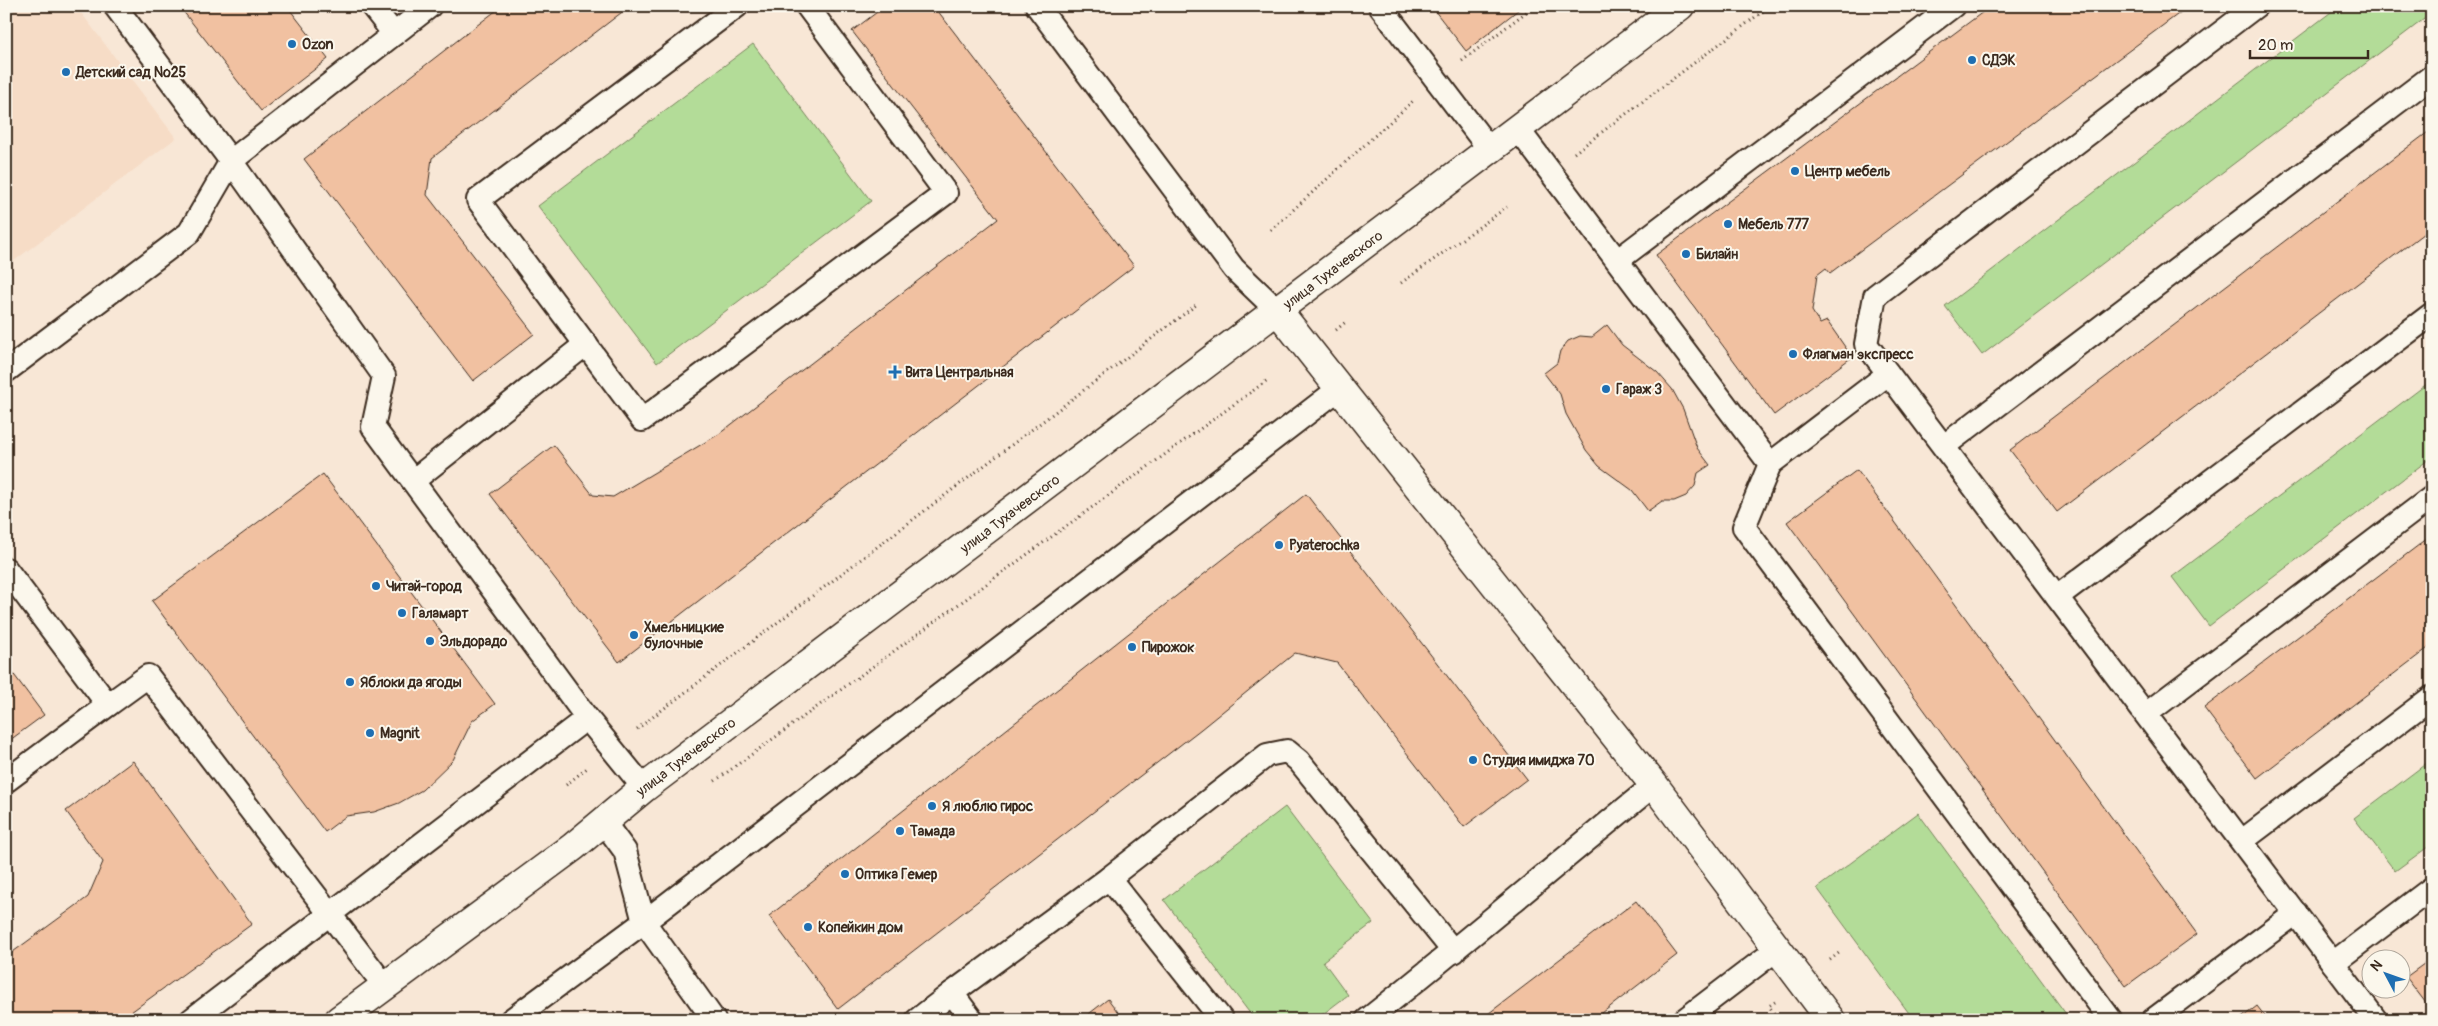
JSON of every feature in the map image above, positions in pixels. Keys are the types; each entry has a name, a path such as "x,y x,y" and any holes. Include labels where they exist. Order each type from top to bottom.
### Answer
{"main road":[{"name":"улица Тухачевского","path":"338,1020 573,847 644,788 1279,312 1680,6"},
{"path":"1279,312 1654,785 1776,950 1831,1020"}],"lane":[{"path":"114,6 231,161 384,376 373,427 414,480 587,718 644,788"},
{"path":"372,6 394,34"},
{"path":"6,372 189,233 231,161 430,6"},
{"path":"738,6 478,200 642,420 946,192 807,6"},
{"path":"1037,6 1234,269 1279,312"},
{"path":"1380,6 1490,150"},
{"path":"1618,260 1953,6"},
{"path":"2256,6 1875,296 1866,344 2376,1020"},
{"path":"1944,446 2432,76"},
{"path":"1518,129 1770,464"},
{"path":"2058,597 2432,314"},
{"path":"414,480 586,344"},
{"path":"1888,374 1770,464 1744,527 2111,1020"},
{"path":"511,1020 644,922 1340,388"},
{"path":"2146,714 2432,497"},
{"path":"6,569 108,705"},
{"path":"6,781 148,676 384,985"},
{"path":"2242,841 2432,697"},
{"path":"191,1020 587,718"},
{"path":"917,1020 1109,878 1267,755 1287,751 1299,760 1454,952"},
{"path":"1367,1020 1454,952 1542,876 1654,785"},
{"path":"603,821 625,851 644,922 714,1020"},
{"path":"1109,878 1222,1020"},
{"path":"2333,963 2432,888"},
{"path":"2153,1020 2296,913"},
{"path":"1684,1020 1776,950"},
{"path":"952,993 972,1020"}],"path":[{"path":"1271,230 1437,80 1534,6"},
{"path":"1567,159 1770,6"},
{"path":"1401,283 1507,207"},
{"path":"566,785 1196,305"},
{"path":"1336,330 1347,321"},
{"path":"710,785 1269,378"}],"shaded area":[{"name":"Детский сад №25","path":"6,6 76,6 176,138 6,267"}],"green space":[{"path":"2339,6 2432,6 2432,13 1982,355 1945,306"},
{"path":"753,44 871,201 657,363 538,206"},
{"path":"2432,380 2432,457 2209,626 2172,577"},
{"path":"2432,759 2432,844 2395,871 2354,818"},
{"path":"1285,807 1373,923 1323,961 1348,995 1315,1020 1255,1020 1164,900"},
{"path":"1918,813 2066,1014 2059,1020 1914,1020 1817,888"}],"building":[{"path":"179,6 287,6 328,59 261,111"},
{"path":"502,6 630,6 432,158 427,195 534,334 473,381 304,159"},
{"path":"885,6 934,6 1134,266 619,662 490,494 554,445 593,495 613,497 719,434 998,219 852,31"},
{"path":"1431,6 1523,6 1466,51"},
{"path":"1991,6 2189,6 1830,273 1826,268 1817,275 1812,311 1820,324 1827,321 1852,357 1774,415 1656,255"},
{"path":"2432,129 2432,227 2057,512 2010,450"},
{"path":"1607,325 1622,345 1657,372 1672,389 1683,409 1697,448 1710,465 1698,473 1695,486 1686,496 1674,501 1662,501 1648,511 1632,490 1599,466 1586,450 1566,414 1560,394 1544,373 1557,363 1560,351 1568,341 1580,336 1592,337"},
{"path":"1857,470 2197,934 2126,986 1787,522"},
{"path":"323,474 495,704 472,721 453,760 422,790 399,803 374,812 346,816 325,832 152,601"},
{"path":"1306,494 1527,779 1464,827 1337,663 1295,653 1201,729 838,1009 769,916"},
{"path":"2432,535 2432,645 2257,778 2204,708"},
{"path":"6,664 44,715 6,743"},
{"path":"133,761 252,924 120,1020 6,1020 6,957 88,897 103,862 66,811"},
{"path":"1636,901 1677,955 1593,1020 1480,1020"},
{"path":"2432,958 2432,1011 2410,982 2410,974"},
{"path":"1108,999 1124,1020 1081,1020"},
{"path":"2257,1006 2268,1020 2239,1020"},
{"path":"626,1013 631,1020 618,1020"}],"place":[{"name":"Ozon","path":"292,44"},
{"name":"СДЭК","path":"1972,60"},
{"name":"Детский сад №25","path":"66,72"},
{"name":"Центр мебель","path":"1795,171"},
{"name":"Мебель 777","path":"1728,224"},
{"name":"Билайн","path":"1686,254"},
{"name":"Флагман экспресс","path":"1793,354"},
{"name":"Вита Центральная","path":"895,372"},
{"name":"Гараж 3","path":"1606,389"},
{"name":"Pyaterochka","path":"1279,545"},
{"name":"Читай-город","path":"376,586"},
{"name":"Галамарт","path":"402,613"},
{"name":"Хмельницкие булочные","path":"634,635"},
{"name":"Эльдорадо","path":"430,641"},
{"name":"Пирожок","path":"1132,647"},
{"name":"Яблоки да ягоды","path":"350,682"},
{"name":"Magnit","path":"370,733"},
{"name":"Студия имиджа 70","path":"1473,760"},
{"name":"Я люблю гирос","path":"932,806"},
{"name":"Тамада","path":"900,831"},
{"name":"Оптика Гемер","path":"845,874"},
{"name":"Копейкин дом","path":"808,927"}]}
